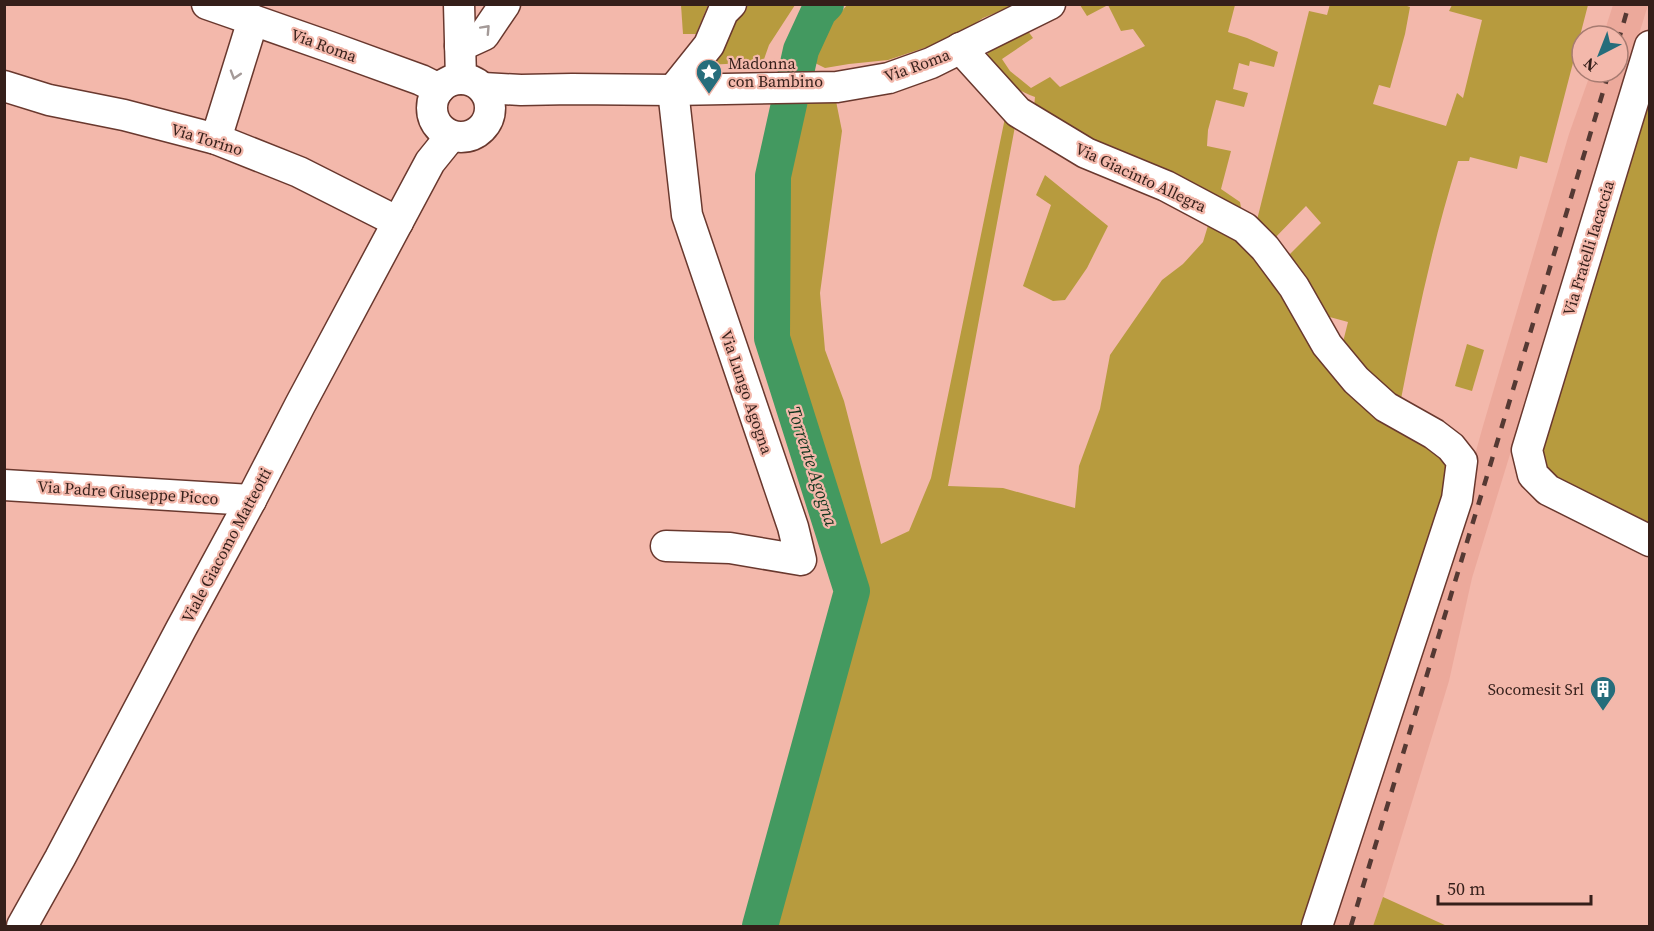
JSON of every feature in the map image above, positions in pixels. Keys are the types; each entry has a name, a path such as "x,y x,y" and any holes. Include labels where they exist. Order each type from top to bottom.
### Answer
{"street":[{"name":"Via Roma","path":"207,4 421,80 469,90 837,87 890,78 931,63 1050,4"},
{"path":"459,4 460,46 469,90 491,115 480,132 461,138 443,130 432,108 435,95 469,90"},
{"path":"460,46 484,35 505,4"},
{"path":"673,90 709,45 723,12 731,4"},
{"path":"216,139 253,20"},
{"name":"Via Fratelli Iacaccia","path":"1650,46 1527,450 1533,475 1548,490 1650,541"},
{"name":"Via Giacinto Allegra","path":"960,48 1018,112 1086,153 1166,186 1245,228 1265,248 1294,286 1328,345 1356,380 1386,406 1452,447 1462,461 1457,499 1317,927"},
{"name":"Via Torino","path":"4,86 49,100 124,115 216,139 300,172 398,222"},
{"name":"Via Lungo Agogna","path":"666,546 730,548 801,560 794,527 687,215 673,90"},
{"name":"Viale Giacomo Matteotti","path":"22,927 430,162 443,130"},
{"name":"Via Padre Giuseppe Picco","path":"4,484 251,500"}],"shaded area":[{"path":"1330,4 1401,4 1410,7 1390,88 1379,85 1373,104 1446,126 1457,93 1463,98 1482,20 1449,11 1452,5 1588,5 1583,24 1570,24 1570,74 1547,163 1520,156 1517,169 1470,157 1469,161 1458,161 1426,282 1400,404 1340,354 1348,322 1315,313 1284,260 1321,223 1306,206 1268,245 1255,228 1309,11 1327,15"},
{"path":"681,5 708,5 696,34 683,34"},
{"path":"742,5 795,5 769,45 763,62 707,65"},
{"path":"847,5 1015,5 983,18 954,38 888,60 825,68 815,63 826,30"},
{"path":"1080,5 1108,5 1087,16"},
{"path":"1108,5 1235,5 1228,32 1278,52 1274,67 1250,61 1249,66 1239,63 1233,89 1248,93 1244,107 1216,100 1208,130 1207,146 1231,151 1221,189 1240,202 1242,213 1033,118 1035,97 1015,87 987,62 988,53 1025,27 1033,38 1002,59 1010,71 1031,88 1050,77 1060,87 1145,46 1133,29 1121,31"},
{"path":"1613,5 1648,5 1630,64 1630,24 1607,24"},
{"path":"1649,71 1649,525 1550,475 1539,452"},
{"path":"1587,84 1624,84 1472,578 1449,681 1373,926 1328,926 1414,672 1483,426 1569,134"},
{"path":"788,96 835,96 842,131 820,293 825,350 844,401 881,544 909,531 931,478 1006,113 1016,121 948,486 1003,488 1075,508 1079,466 1100,409 1110,355 1162,280 1183,264 1203,242 1210,219 1243,231 1337,368 1438,445 1450,476 1308,926 766,926 857,592 785,337"},
{"path":"1045,175 1108,226 1087,268 1065,300 1053,301 1023,286 1051,205 1036,195"},
{"path":"1467,344 1484,350 1472,391 1455,386"},
{"path":"1383,897 1447,926 1373,926"}],"waterway":[{"name":"Torrente Agogna","path":"760,926 852,591 772,338 773,176 801,50 819,11 826,4"}],"railway":[{"path":"1623,24 1629,4"},
{"path":"1351,926 1605,84"}],"place":[{"name":"Madonna con Bambino","path":"709,95"},
{"name":"Socomesit Srl","path":"1603,712"}]}
